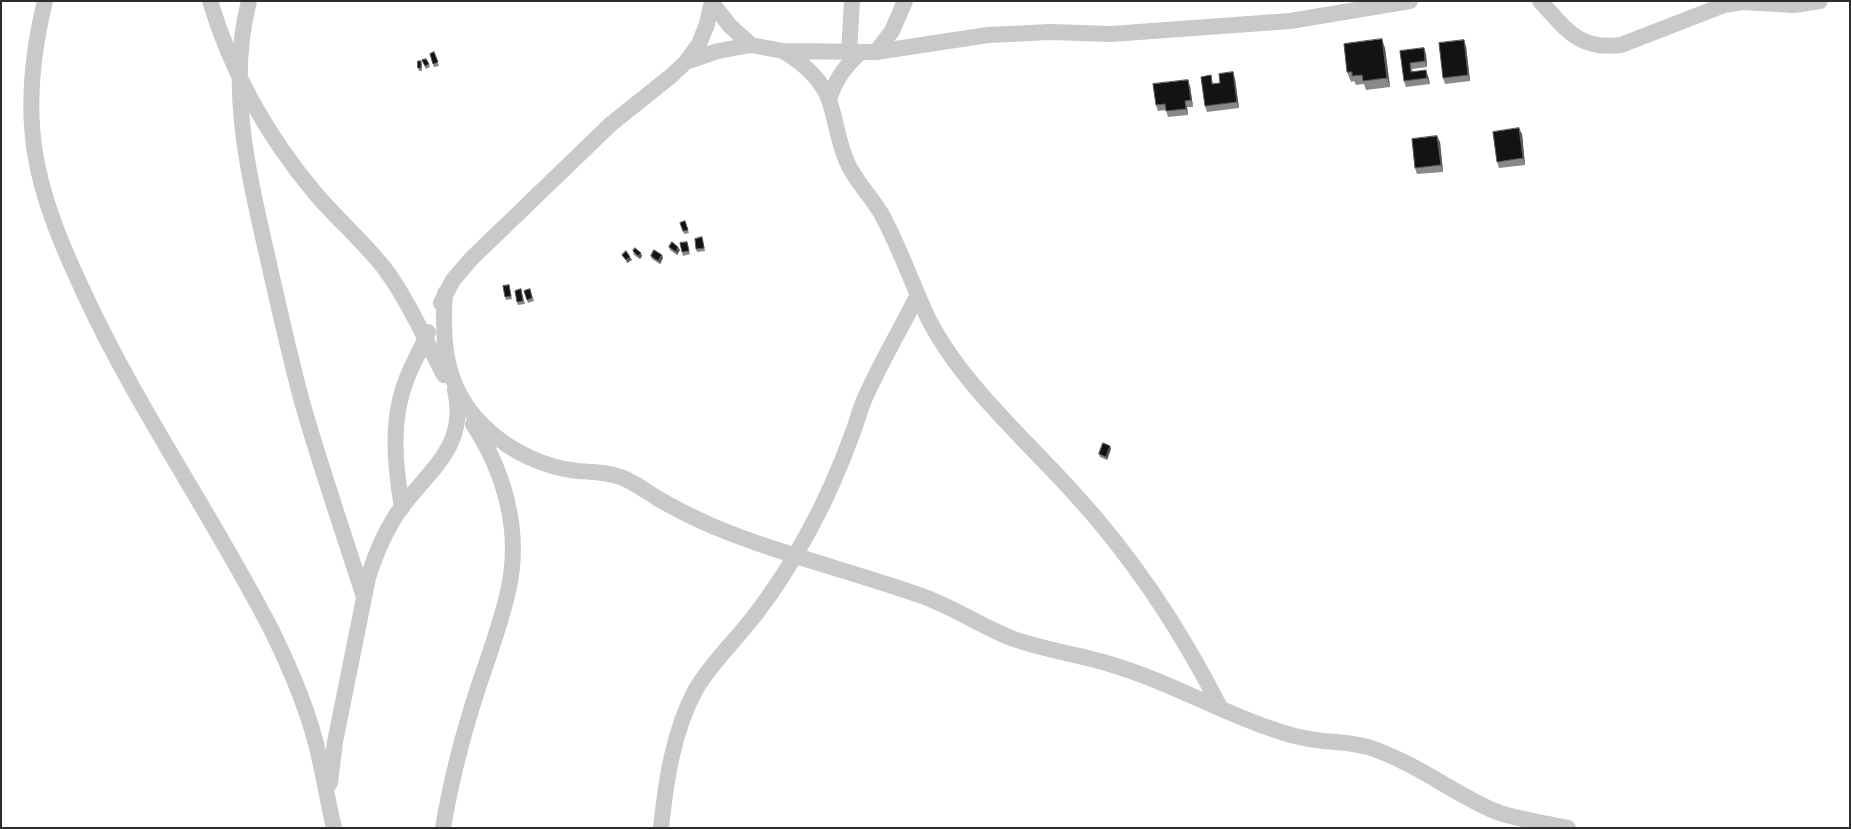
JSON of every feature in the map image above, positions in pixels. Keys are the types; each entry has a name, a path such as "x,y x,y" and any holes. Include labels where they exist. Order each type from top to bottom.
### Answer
{"street":[{"path":"45,1 36,42 32,90 35,154 48,206 68,257 114,354 170,455 237,568 272,633 305,708 315,741 334,828"},
{"path":"210,1 239,75 266,124 297,170 332,213 384,269 410,309 457,397 491,455 500,475 510,514 513,550 512,568 507,595 464,735 443,828"},
{"path":"249,1 240,42 239,75 240,114 247,159 286,340 319,457 364,597"},
{"path":"852,1 862,52"},
{"path":"829,99 841,73 850,62 892,31 905,1"},
{"path":"686,62 718,51 751,45 783,51 862,52 988,35 1050,32 1112,34 1290,21 1410,1"},
{"path":"1540,1 1571,34 1582,41 1608,46 1621,45 1724,5 1742,2 1794,5 1820,1"},
{"path":"712,2 730,26 751,45"},
{"path":"402,508 395,453 399,402 407,378 445,293 462,269 589,144 610,124 672,76 686,62 702,38 712,2"},
{"path":"783,51 811,71 821,84 829,99 838,138 847,162 883,217 918,295 942,342 962,370 1083,504 1128,557 1177,629 1221,709"},
{"path":"329,809 335,742 364,597 374,559 382,541 402,508 450,448 457,420 457,397 446,358 443,336 445,293"},
{"path":"661,828 675,744 684,715 692,698 713,664 755,615 795,555 826,497 876,373 918,295"},
{"path":"452,378 462,398 489,431 506,444 542,463 560,468 620,476 669,505 712,526 942,603 1007,636 1036,647 1120,667 1287,734 1352,743 1380,751 1494,810 1521,819 1568,828"}],"building":[{"path":"1382,39 1387,78 1363,81 1362,75 1352,76 1352,72 1347,72 1344,44"},
{"path":"1464,40 1468,75 1443,78 1439,43"},
{"path":"1424,48 1425,61 1410,63 1411,72 1426,70 1427,78 1404,81 1400,51"},
{"path":"434,52 438,62 433,64 430,54"},
{"path":"426,59 429,64 425,66 422,60"},
{"path":"418,61 421,61 421,68 418,68"},
{"path":"1233,72 1237,102 1205,106 1201,77 1211,75 1212,84 1220,83 1219,74"},
{"path":"1188,80 1191,100 1185,101 1186,109 1166,111 1165,104 1156,105 1153,84"},
{"path":"1519,128 1523,158 1497,162 1493,132"},
{"path":"1437,136 1441,165 1415,168 1412,139"},
{"path":"685,221 688,230 683,231 680,223"},
{"path":"702,237 704,248 696,249 695,239"},
{"path":"672,242 678,247 676,252 669,247"},
{"path":"687,242 689,251 682,252 680,243"},
{"path":"635,248 641,253 638,256 633,251"},
{"path":"654,250 662,255 658,261 651,256"},
{"path":"626,251 630,257 626,260 622,255"},
{"path":"509,285 511,296 505,297 503,286"},
{"path":"521,289 523,301 517,302 515,291"},
{"path":"530,289 532,298 527,300 524,291"},
{"path":"1103,443 1110,446 1106,457 1099,454"}]}
